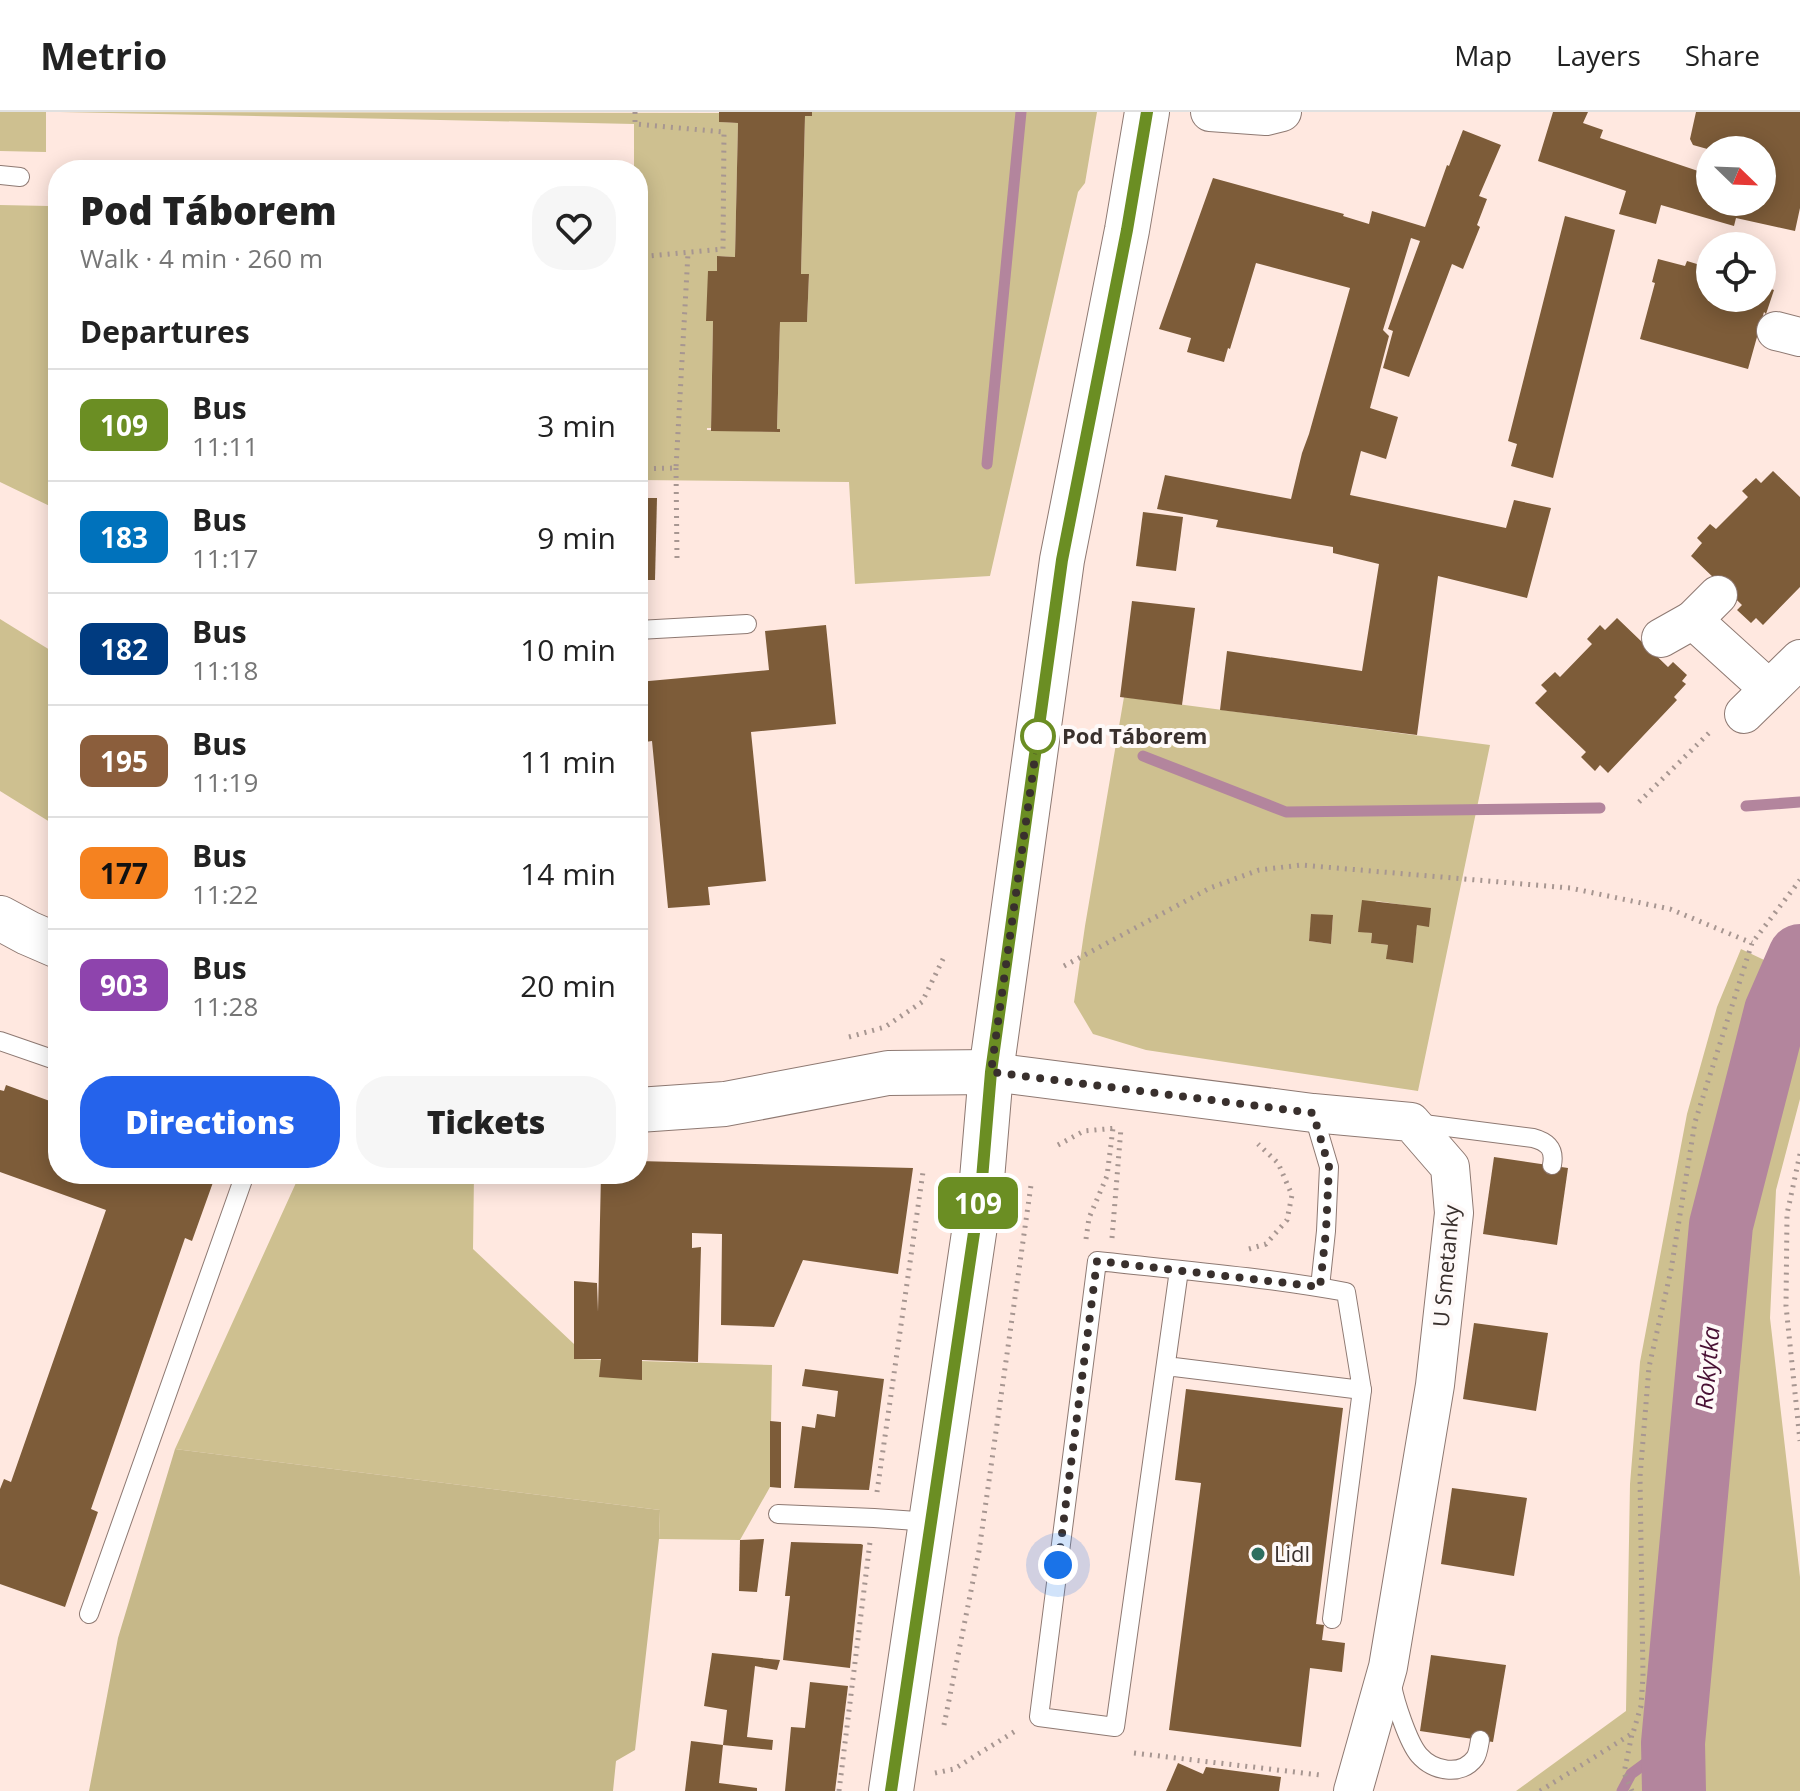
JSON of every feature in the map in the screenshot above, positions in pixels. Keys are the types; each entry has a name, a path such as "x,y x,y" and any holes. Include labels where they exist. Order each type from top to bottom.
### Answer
{"main road":[{"path":"891,1791 982,1179 991,1072 1062,560 1147,112"},
{"path":"0,918 48,942"},
{"path":"648,1109 725,1104 888,1073 991,1072"}],"street":[{"path":"1210,112 1266,116 1282,112"},
{"path":"1691,617 1757,702 1800,659"},
{"path":"991,1072 1313,1113 1411,1122"},
{"name":"U Smetanky","path":"1354,1785 1388,1667 1435,1385 1454,1213 1450,1167 1411,1122"}],"lane":[{"path":"0,175 20,177"},
{"path":"648,629 747,624"},
{"path":"0,1041 48,1058"},
{"path":"1313,1113 1329,1167 1320,1287"},
{"path":"1411,1122 1544,1141 1553,1153 1552,1165"},
{"path":"89,1614 241,1184"},
{"path":"1179,1270 1115,1727 1039,1717 1097,1261 1179,1270 1320,1287 1346,1292 1362,1390 1332,1619"},
{"path":"1166,1366 1362,1390"},
{"path":"778,1514 931,1522"},
{"path":"1388,1667 1401,1718 1418,1754 1432,1765 1447,1770 1464,1768 1476,1757 1480,1740"}],"path":[{"path":"635,112 635,124 724,132 723,249 648,256"},
{"path":"677,558 676,468 688,253"},
{"path":"648,469 676,468"},
{"path":"1639,802 1728,714 1757,702"},
{"path":"1064,966 1210,888 1259,870 1301,865 1570,888 1670,909 1752,943"},
{"path":"1632,1789 1624,1773 1641,1706 1643,1676 1640,1477 1649,1367 1671,1270 1695,1122 1752,943 1800,880"},
{"path":"841,1039 885,1027 922,1002 945,955"},
{"path":"1089,1218 1107,1176 1113,1128"},
{"path":"1058,1145 1084,1131 1121,1128 1110,1262"},
{"path":"1230,1276 1234,1254 1266,1244 1287,1220 1292,1195 1278,1163 1259,1144 1244,1143"},
{"path":"1800,1154 1787,1214 1786,1306 1800,1441"},
{"path":"909,1273 923,1172"},
{"path":"944,1728 979,1551 1031,1185"},
{"path":"935,1773 954,1769 1039,1717"},
{"path":"1540,1791 1633,1733"},
{"path":"1134,1753 1354,1785"},
{"path":"933,1782 938,1758"}],"shaded area":[{"path":"0,112 46,112 46,152 0,151"},
{"path":"60,112 719,113 720,122 738,123 735,257 717,256 717,271 709,271 713,321 711,428 707,430 780,432 777,429 780,322 807,322 809,274 801,274 805,116 812,116 812,112 1097,112 1085,183 1078,192 990,576 855,584 849,482 648,480 648,160 634,160 634,124"},
{"path":"0,205 48,206 48,505 0,482"},
{"path":"0,619 48,649 48,821 0,791"},
{"path":"1124,697 1490,745 1418,1091 1146,1050 1093,1034 1074,1002","holes":["1376,901 1431,909 1417,925 1412,963 1387,959 1388,945 1371,943 1372,933 1358,931","1312,914 1333,916 1331,944 1309,941"]},
{"path":"1741,949 1800,977 1800,1099 1776,1190 1770,1318 1800,1577 1800,1791 1516,1791 1626,1711 1630,1484 1640,1362 1687,1114 1717,1007"},
{"path":"295,1184 474,1184 473,1249 574,1344 575,1359 772,1365 770,1487 740,1540 659,1539 660,1510 175,1449"},
{"path":"175,1449 660,1510 635,1750 616,1761 613,1791 89,1791 118,1638"}],"building":[{"path":"719,112 812,112 812,116 805,116 801,274 809,274 807,322 780,322 777,429 780,432 711,431 713,321 706,321 708,271 717,271 717,256 735,257 738,123 719,122"},
{"path":"1553,112 1588,112 1583,123 1603,130 1600,138 1696,170 1696,215 1661,205 1656,224 1619,214 1626,191 1538,161"},
{"path":"1696,112 1800,112 1800,208 1795,231 1736,218 1734,226 1699,216 1776,216 1776,136 1696,136 1696,146 1693,145 1690,139"},
{"path":"1463,130 1501,145 1479,196 1487,199 1477,225 1480,227 1463,269 1452,264 1409,377 1383,368 1393,331 1388,329 1420,241 1411,238 1383,330 1389,336 1370,408 1398,417 1386,459 1361,451 1350,495 1506,528 1514,500 1551,508 1527,598 1438,576 1417,735 1220,710 1227,651 1362,671 1379,564 1333,553 1333,547 1216,527 1218,520 1157,509 1165,475 1291,499 1350,288 1256,263 1224,362 1187,352 1191,338 1159,329 1213,178 1344,214 1369,224 1372,211 1425,227"},
{"path":"1565,216 1615,230 1553,478 1511,466 1517,444 1508,441"},
{"path":"1658,259 1685,266 1687,261 1696,264 1696,312 1764,312 1748,369 1640,339 1655,283 1652,282"},
{"path":"1773,471 1800,497 1800,587 1763,625 1756,618 1751,623 1737,610 1742,605 1691,556 1702,543 1697,538 1710,524 1716,529 1748,497 1742,491 1756,478 1761,483"},
{"path":"648,498 657,498 655,580 648,580"},
{"path":"1143,512 1183,517 1176,571 1136,566"},
{"path":"1132,601 1195,608 1182,705 1120,697"},
{"path":"1617,618 1668,667 1673,662 1687,675 1682,681 1686,684 1674,697 1677,700 1608,773 1600,765 1595,771 1581,757 1586,752 1535,703 1547,691 1541,685 1555,672 1560,677 1592,644 1587,639 1600,625 1605,630"},
{"path":"826,625 836,724 751,732 766,881 708,887 710,905 668,908 652,741 648,742 648,681 769,670 765,631"},
{"path":"1362,900 1431,908 1429,927 1417,925 1413,963 1386,959 1388,945 1371,943 1372,933 1358,932"},
{"path":"1311,914 1333,915 1331,944 1309,941"},
{"path":"6,1085 48,1100 48,1184 212,1184 192,1241 185,1238 91,1509 98,1512 65,1607 0,1584 0,1489 4,1479 11,1482 106,1210 0,1172 0,1090 4,1091"},
{"path":"1494,1157 1568,1168 1557,1245 1483,1234"},
{"path":"648,1161 913,1168 898,1274 803,1260 774,1327 721,1325 722,1234 692,1233 692,1248 701,1247 698,1362 642,1360 642,1380 599,1377 601,1359 574,1359 574,1281 597,1283 598,1312 601,1184 648,1184"},
{"path":"1474,1323 1548,1333 1536,1411 1463,1399"},
{"path":"805,1369 884,1379 869,1490 794,1488 802,1426 815,1428 817,1414 835,1417 838,1391 802,1386"},
{"name":"Lidl","path":"1186,1389 1343,1408 1316,1624 1324,1625 1322,1640 1345,1643 1342,1672 1310,1668 1301,1747 1169,1730 1201,1483 1175,1480"},
{"path":"770,1421 781,1422 781,1488 770,1487"},
{"path":"1452,1488 1527,1498 1514,1576 1441,1564"},
{"path":"764,1539 757,1592 739,1591 740,1540"},
{"path":"791,1542 863,1545 850,1668 783,1660 790,1596 785,1596"},
{"path":"712,1653 780,1660 777,1670 755,1666 747,1737 773,1740 772,1750 723,1745 727,1710 704,1706"},
{"path":"1431,1655 1506,1665 1493,1742 1420,1731"},
{"path":"810,1682 848,1686 835,1791 785,1791 791,1727 805,1728"},
{"path":"691,1741 723,1745 719,1783 757,1788 757,1791 685,1791"},
{"path":"1178,1763 1203,1774 1206,1767 1281,1777 1279,1791 1166,1791"}],"waterway":[{"path":"987,464 1021,112"},
{"path":"1143,756 1286,812 1600,808"},
{"path":"1746,806 1800,802"},
{"name":"Rokytka","path":"1674,1791 1673,1743 1721,1225 1776,1011 1800,956"},
{"path":"1622,1791 1631,1774 1673,1743"}],"bus line":[{"name":"109","path":"891,1791 982,1179 991,1072 1062,560 1147,112"}],"place":[{"name":"Pod Táborem","path":"1038,736"},
{"name":"Lidl","path":"1258,1554"}],"route":[{"path":"1038,736 991,1072 1313,1113 1329,1167 1320,1287 1097,1261 1058,1565"}]}
